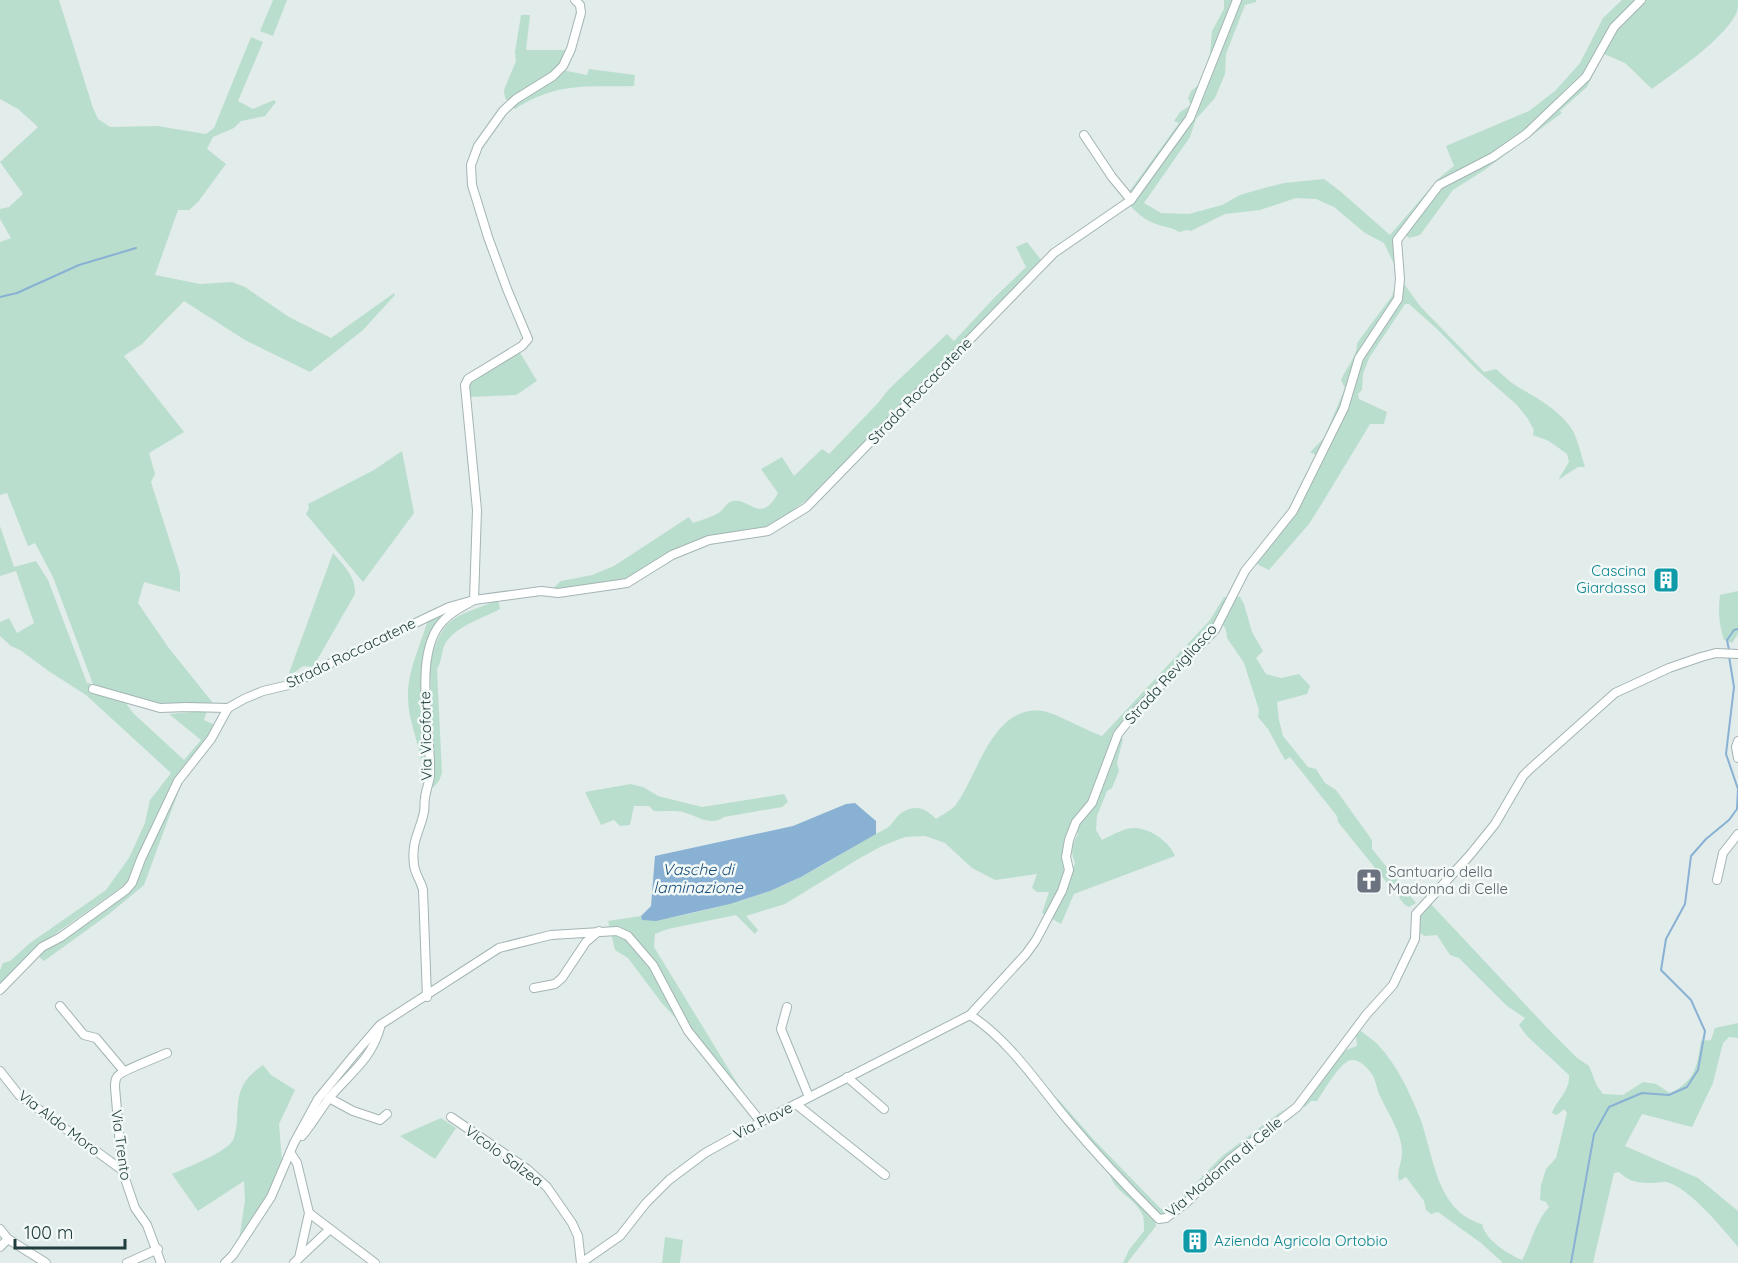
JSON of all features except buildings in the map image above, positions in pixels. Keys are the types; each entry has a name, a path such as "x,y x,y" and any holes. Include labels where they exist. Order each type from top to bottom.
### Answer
{"street":[{"path":"474,600 477,510 465,385 468,380 522,346 528,339 488,237 472,185 470,169 478,146 509,104 553,76 568,58 581,13 580,5 575,0"},
{"name":"Strada Roccacatene","path":"93,689 160,708 186,706 228,708 263,691 293,684 327,665 449,607 474,600 541,591 558,593 627,584 672,555 709,540 768,531 807,507 1054,253 1131,200 1190,118 1238,0"},
{"name":"Strada Revigliasco","path":"970,1015 997,988 1036,940 1062,891 1069,870 1066,857 1069,840 1076,822 1092,803 1118,734 1138,709 1208,638 1219,623 1245,571 1293,510 1344,408 1359,358 1398,299 1400,279 1397,240 1439,185 1493,157 1526,134 1586,77 1614,27 1641,0"},
{"path":"1084,135 1112,177 1131,200"},
{"name":"Via Vicoforte","path":"427,997 423,890 422,882 414,868 413,858 414,838 424,811 430,774 425,684 427,660 435,632 441,622 474,600"},
{"name":"Via Madonna di Celle","path":"970,1015 985,1025 1007,1047 1109,1167 1160,1219 1166,1218 1187,1202 1229,1160 1297,1107 1366,1015 1393,985 1415,939 1416,914 1495,824 1523,776 1564,736 1615,693 1669,668 1716,653 1732,654"},
{"path":"0,990 42,947 60,937 126,890 132,883 178,781 211,739 228,708"},
{"path":"1738,741 1736,747 1738,758"},
{"path":"1717,880 1724,853 1738,834"},
{"path":"534,988 555,984 562,978 586,942 599,931"},
{"path":"225,1263 233,1255 271,1197 294,1143 318,1099 381,1025 499,948 551,935 617,931 628,936 653,965 688,1031 761,1122"},
{"path":"60,1006 84,1035 96,1038 123,1070 167,1053"},
{"path":"787,1007 781,1029 808,1097"},
{"name":"Via Piave","path":"581,1263 620,1236 646,1203 669,1180 705,1153 808,1097 970,1015"},
{"path":"294,1143 300,1140 329,1098 368,1056 375,1045 381,1025"},
{"name":"Via Trento","path":"123,1070 117,1076 115,1087 122,1170 135,1208 147,1225 161,1263"},
{"name":"Via Aldo Moro","path":"0,1071 20,1095 122,1170"},
{"path":"847,1077 884,1109"},
{"path":"329,1098 353,1111 380,1120 387,1114"},
{"path":"796,1104 885,1175"},
{"name":"Vicolo Salzea","path":"450,1117 527,1169 547,1186 578,1236 581,1263"},
{"path":"290,1152 297,1163 309,1213 296,1260"},
{"path":"309,1213 375,1263"},
{"path":"296,1260 330,1228"},
{"path":"0,1229 8,1239 46,1263"},
{"path":"0,1247 8,1239"},
{"path":"127,1263 158,1250"}],"green space":[{"path":"0,0 59,0 93,108 98,119 110,127 157,126 206,134 214,128 251,37 263,42 238,101 253,109 274,100 276,102 265,116 241,121 234,128 213,137 207,149 226,164 198,202 189,210 178,210 155,275 200,284 232,282 245,287 289,317 331,338 394,293 395,295 363,330 310,372 245,340 184,301 142,344 124,356 184,432 149,453 155,474 151,482 180,573 180,592 144,582 138,603 168,647 213,703 162,706 121,696 133,713 184,760 201,740 169,714 207,711 204,720 215,725 177,781 130,881 41,944 0,984 0,970 3,963 10,961 30,943 106,890 129,858 145,823 150,800 171,773 86,695 11,646 0,636 0,622 9,618 17,633 34,623 16,571 0,576 0,526 14,567 36,561 48,580 87,683 93,684 53,577 35,543 28,546 7,493 0,495 0,242 11,238 0,219 0,209 9,207 23,194 0,162 38,127 18,109 0,99"},
{"path":"273,0 287,0 273,36 260,31"},
{"path":"1224,0 1256,0 1256,2 1245,5 1226,54 1225,74 1215,98 1196,119 1190,137 1144,203 1161,213 1189,214 1222,205 1240,195 1284,183 1324,179 1390,235 1439,178 1454,166 1446,146 1529,111 1555,91 1580,63 1603,18 1622,0 1738,0 1736,14 1720,35 1698,55 1652,89 1625,63 1604,54 1587,87 1560,111 1562,113 1453,190 1420,235 1409,238 1405,235 1399,241 1402,281 1420,306 1484,372 1496,369 1562,417 1573,431 1585,467 1578,467 1558,480 1569,462 1567,454 1549,441 1533,435 1534,430 1517,405 1477,370 1437,329 1409,304 1405,304 1369,358 1363,374 1362,390 1358,394 1359,399 1387,412 1384,424 1370,424 1309,524 1269,570 1255,563 1322,458 1310,452 1324,438 1345,388 1341,380 1354,357 1357,343 1392,296 1396,285 1394,264 1384,243 1365,233 1334,207 1316,199 1296,198 1260,210 1225,214 1191,231 1179,232 1146,219 1124,199 1179,123 1174,121 1180,112 1191,105 1188,99 1191,91 1202,82 1209,66 1212,31 1224,9"},
{"path":"521,15 530,15 526,50 569,50 562,70 587,75 589,69 635,75 634,86 558,90 530,100 515,109 505,98 504,90 516,61 515,52"},
{"path":"1027,242 1042,261 816,493 777,522 762,528 702,539 670,551 627,582 551,590 561,581 592,575 614,566 689,517 693,523 703,520 720,512 730,502 743,502 760,509 772,503 778,493 761,469 782,457 794,476 822,449 829,454 889,389 947,334 954,341 1026,267 1016,247"},
{"path":"519,351 537,381 516,395 469,397 469,384 474,379"},
{"path":"402,451 414,513 363,582 306,514 308,504 374,470"},
{"path":"333,553 354,582 355,594 313,667 303,666 294,673 289,673"},
{"path":"1738,591 1738,634 1732,643 1724,640 1722,634 1719,618 1720,595"},
{"path":"1234,596 1240,597 1244,604 1252,632 1263,651 1256,658 1266,674 1281,678 1299,674 1310,686 1307,694 1277,702 1283,736 1308,767 1316,769 1325,783 1336,790 1372,840 1372,849 1416,903 1409,907 1405,905 1338,822 1337,816 1290,757 1285,760 1268,729 1258,717 1259,710 1244,663 1227,638 1222,623"},
{"path":"1224,597 1227,598 1214,628 1114,737 1123,739 1117,763 1119,771 1112,788 1107,791 1097,816 1096,830 1102,840 1117,832 1139,828 1158,836 1169,846 1175,856 1074,894 1061,924 1042,913 1049,892 1037,892 1032,888 1037,874 995,880 972,868 945,843 925,836 905,837 882,846 785,904 746,916 758,930 755,934 736,915 668,929 655,934 654,947 741,1092 690,1028 639,946 610,929 608,921 641,916 642,920 670,918 724,906 776,889 888,827 900,814 909,809 924,810 936,819 955,806 988,745 999,730 1011,719 1026,712 1048,712 1102,736 1210,620","holes":["1072,826 1078,834 1072,848 1075,863 1069,880 1063,859 1065,846"]},
{"path":"498,600 500,609 461,628 448,639 444,646 437,669 442,773 433,788 430,663 435,647 446,626 453,620"},
{"path":"450,609 442,617 425,659 427,770 422,768 411,722 408,704 409,685 429,617"},
{"path":"631,784 643,787 658,796 702,807 784,794 788,802 782,807 724,817 714,821 704,820 683,812 654,811 649,806 634,806 630,825 620,826 614,820 601,825 585,792"},
{"path":"179,785 144,885 109,914 44,961 37,955 127,892"},
{"path":"1429,902 1553,1034 1576,1057 1589,1066 1603,1094 1623,1095 1643,1082 1656,1084 1670,1093 1690,1078 1696,1066 1701,1041 1711,1040 1715,1028 1738,1023 1738,1038 1729,1037 1723,1043 1713,1083 1692,1127 1642,1114 1625,1146 1698,1178 1738,1211 1738,1247 1695,1200 1675,1185 1664,1182 1634,1181 1619,1172 1614,1173 1593,1263 1503,1263 1481,1243 1438,1212 1431,1214 1426,1210 1424,1201 1406,1177 1399,1181 1398,1173 1402,1154 1399,1136 1374,1078 1363,1064 1355,1060 1348,1061 1338,1070 1317,1101 1311,1101 1305,1107 1301,1105 1338,1056 1357,1046 1356,1036 1361,1031 1386,1054 1403,1080 1420,1118 1439,1180 1446,1195 1467,1217 1482,1224 1488,1236 1498,1246 1522,1260 1537,1226 1549,1207 1546,1202 1540,1200 1541,1185 1546,1169 1556,1158 1567,1113 1564,1109 1557,1115 1552,1113 1565,1091 1569,1075 1527,1036 1519,1025 1525,1018 1507,1006 1459,958 1450,955 1437,935 1425,936 1420,933 1417,915"},
{"path":"611,933 626,938 650,966 680,1023 628,958 615,950"},
{"path":"263,1065 271,1075 295,1090 279,1124 282,1162 268,1195 239,1240 245,1200 244,1181 198,1211 172,1174 206,1159 229,1145 235,1133 241,1089 249,1077"},
{"path":"1058,1099 1161,1209 1175,1205 1221,1157 1287,1107 1173,1211 1161,1214 1156,1212 1055,1102"},
{"path":"441,1118 456,1128 435,1159 400,1136"},
{"path":"1109,1170 1155,1217 1156,1226 1127,1263 1123,1263 1129,1250 1144,1231 1143,1218 1135,1204 1114,1184"},
{"path":"665,1237 683,1240 680,1263 662,1263"}],"water":[{"name":"Vasche di laminazione","path":"855,803 876,821 876,834 801,877 770,891 730,904 656,921 642,920 641,916 651,906 655,856 793,826 846,804"}],"waterway":[{"path":"0,297 17,293 79,265 136,248"},
{"path":"1729,650 1727,640 1734,630 1738,629"},
{"path":"1571,1263 1594,1134 1609,1107 1642,1093 1669,1095 1687,1087 1698,1070 1705,1031 1691,1000 1661,970 1666,939 1685,904 1691,856 1706,839 1729,820 1737,809 1738,789 1726,754 1734,687 1729,656"}],"place":[{"name":"Cascina Giardassa","path":"1666,580"},
{"name":"Santuario della Madonna di Celle","path":"1369,881"},
{"name":"Azienda Agricola Ortobio","path":"1195,1241"}]}
